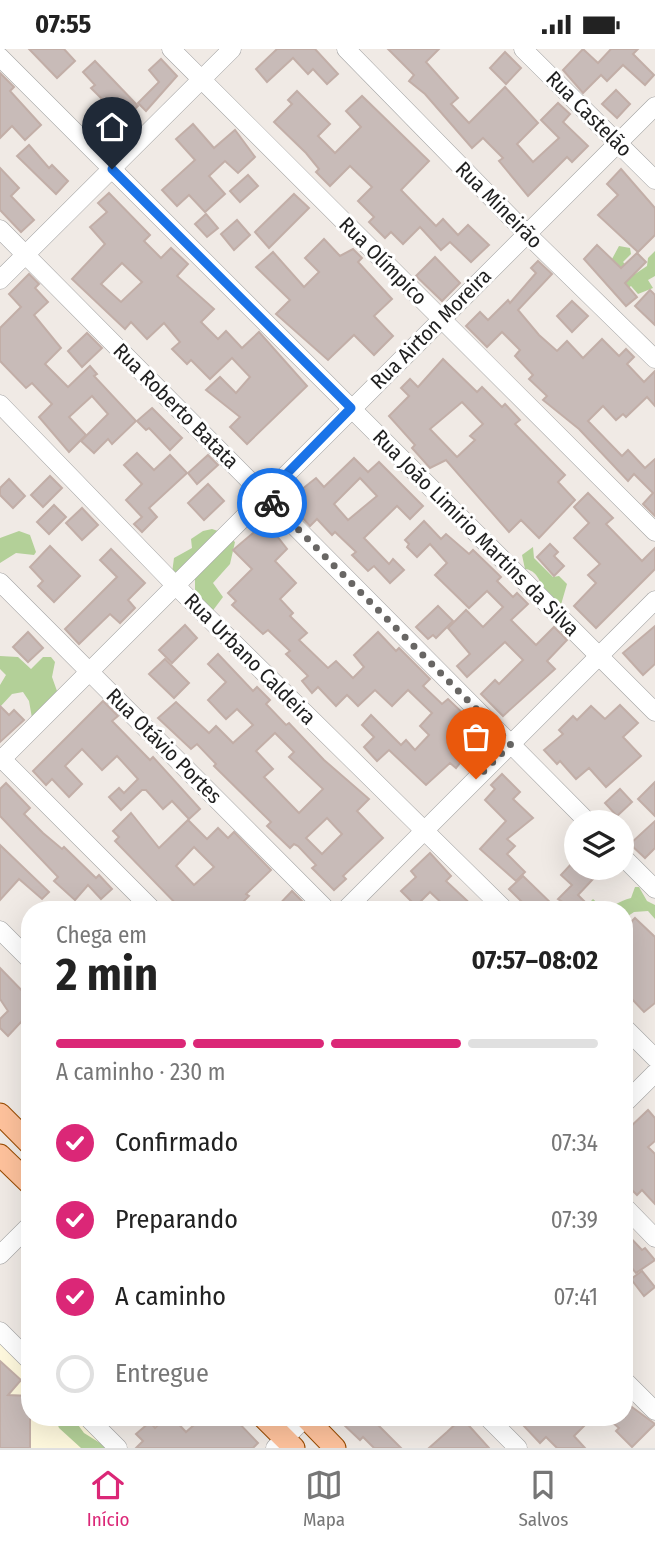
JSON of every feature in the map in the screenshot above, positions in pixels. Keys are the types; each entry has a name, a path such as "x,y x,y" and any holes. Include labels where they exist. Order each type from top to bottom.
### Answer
{"main road":[{"path":"0,1114 21,1135"},
{"path":"0,1155 21,1175"},
{"path":"270,1426 284,1445"},
{"path":"313,1426 335,1448"}],"street":[{"name":"Rua Olímpico","path":"171,49 655,532"},
{"path":"0,279 232,49"},
{"name":"Rua Mineirão","path":"346,49 526,233 655,359"},
{"name":"Rua Castelão","path":"523,49 655,180"},
{"name":"Rua João Limirio Martins da Silva","path":"0,57 655,712"},
{"name":"Rua Airton Moreira","path":"1,759 655,106"},
{"name":"Rua Roberto Batata","path":"0,229 576,810"},
{"name":"Rua Urbano Caldeira","path":"0,404 175,585 496,901"},
{"name":"Rua Otávio Portes","path":"0,582 318,901"},
{"path":"354,901 655,600"},
{"path":"1,759 144,901"},
{"path":"634,868 655,889"},
{"path":"0,930 21,951"},
{"path":"633,1036 655,1058"},
{"path":"633,1095 655,1073"},
{"path":"633,1215 655,1238"},
{"path":"0,1255 21,1234"},
{"path":"0,1331 21,1352"},
{"path":"633,1389 655,1412"},
{"path":"96,1426 118,1448"},
{"path":"284,1445 299,1426"},
{"path":"497,1426 518,1448"}],"shaded area":[{"path":"0,1338 21,1359 21,1426 88,1426 111,1448 0,1448"}],"green space":[{"path":"619,246 630,248 631,254 623,262 635,274 647,266 648,258 655,251 655,276 648,280 653,288 638,294 631,286 627,289 612,259"},
{"path":"212,529 224,533 235,542 230,564 213,583 223,597 211,613 195,593 195,579 172,573 174,558 192,548 191,539"},
{"path":"19,531 30,535 36,552 34,555 16,553 0,563 0,538"},
{"path":"533,547 534,558 553,577 559,576 567,584 560,608 542,592 540,581 535,574 525,569 522,555"},
{"path":"0,656 18,657 31,669 43,657 51,657 55,662 52,677 57,691 32,718 29,701 23,692 12,694 0,707 0,685 6,675 0,669"},
{"path":"635,887 639,887 647,901 655,905 655,919 648,911 633,913 633,901 622,901 631,898"},
{"path":"58,1426 79,1426 84,1433 108,1448 81,1448"}],"building":[{"path":"29,49 64,49 75,61 57,78"},
{"path":"277,49 315,49 338,74 327,84 313,69 308,74 293,58 267,82 256,69"},
{"path":"388,49 439,49 426,62 458,98 451,104 469,123 505,87 538,123 517,144 533,162 559,138 541,120 558,103 570,114 563,122 588,146 572,162 567,157 528,196 499,161 503,158 483,138 472,148 425,94 409,81 414,75"},
{"path":"583,49 598,63 611,49 638,49 633,54 654,75 645,85 623,65 607,81 601,75 583,93 563,70"},
{"path":"505,52 521,68 506,84 490,68"},
{"path":"161,59 177,76 146,111 138,103 159,82 149,70"},
{"path":"95,61 138,106 113,130 117,134 107,144 87,123 105,107 102,105 105,102 91,88 95,85 83,72"},
{"path":"0,73 14,87 10,91 41,125 25,140 12,126 0,138"},
{"path":"616,90 630,104 617,118 602,104"},
{"path":"297,91 330,124 318,136 335,153 361,127 346,111 362,96 429,161 401,190 436,226 443,219 458,235 468,225 489,245 471,262 450,242 441,250 420,227 403,244 391,232 385,238 369,222 374,217 358,201 372,187 350,166 330,186 316,172 319,169 306,153 274,122 292,104 288,100"},
{"path":"193,124 214,148 235,130 255,157 238,173 225,161 209,176 225,194 205,212 189,195 177,206 162,190 195,160 176,139"},
{"path":"29,145 49,168 52,165 68,181 56,194 17,156"},
{"path":"0,168 19,188 11,196 34,220 21,232 0,210"},
{"path":"621,169 655,208 655,235 638,252 598,215 618,195 607,184"},
{"path":"248,175 258,186 240,202 230,191"},
{"path":"109,193 150,235 144,241 161,258 171,248 188,264 177,276 214,309 201,322 218,339 226,331 242,348 259,332 307,386 247,444 230,427 240,417 206,390 220,377 236,393 250,377 232,358 210,379 191,360 187,364 172,349 180,342 164,323 147,339 131,322 125,329 72,279 105,244 90,227 107,212 98,203","holes":["122,263 142,282 121,302 101,284"]},
{"path":"294,194 309,208 269,248 255,232"},
{"path":"206,214 218,228 207,237 195,224"},
{"path":"237,220 250,235 234,250 221,234"},
{"path":"324,239 340,256 353,249 362,258 358,262 392,299 374,316 393,336 374,355 354,335 328,360 276,314 290,300 256,267 273,252 304,287 319,272 305,258"},
{"path":"597,245 621,268 637,253 646,262 625,283 637,297 626,306 584,259"},
{"path":"435,257 460,283 442,301 416,276"},
{"path":"538,261 552,274 518,310 539,335 557,351 567,341 583,358 602,339 619,356 626,349 634,357 627,364 644,382 655,371 655,406 647,397 626,417 623,414 616,420 603,406 588,421 622,456 628,450 645,468 655,459 655,516 643,504 653,493 634,474 628,481 579,429 543,400 547,396 529,379 533,375 515,356 520,350 502,332 487,347 466,326 480,312 488,320 508,300 510,303 536,273 531,268"},
{"path":"29,274 39,284 35,288 48,302 34,315 61,348 45,364 68,387 90,366 97,374 94,376 136,421 112,444 108,439 94,453 81,441 108,414 92,396 69,417 86,435 69,452 39,417 52,404 32,383 26,388 0,361 0,328 21,307 9,294"},
{"path":"650,290 655,295 655,325 635,306"},
{"path":"572,301 588,316 572,332 557,316"},
{"path":"87,333 102,348 82,367 68,351"},
{"path":"443,359 477,392 482,387 502,407 505,404 520,420 515,424 565,475 558,482 575,500 539,538 521,520 509,532 446,460 430,468 412,448 415,445 389,416 409,396 401,388 410,379 418,387","holes":["462,402 483,424 470,436 475,440 457,457 430,429"]},
{"path":"152,408 182,438 170,450 149,428 146,430 137,421"},
{"path":"137,453 154,470 170,455 187,473 149,508 157,517 142,532 134,524 142,517 126,500 142,484 124,465"},
{"path":"208,455 218,465 197,484 188,473"},
{"path":"354,458 368,472 379,462 423,506 410,519 397,506 364,538 389,564 393,559 404,570 390,583 374,566 368,571 352,555 356,552 335,532 332,535 317,519 310,526 287,501 316,478 324,487","holes":["360,478 377,496 348,520 334,504"]},
{"path":"50,476 62,488 43,507 31,495"},
{"path":"9,479 25,496 13,508 0,495 0,488"},
{"path":"208,484 224,501 204,520 188,503"},
{"path":"588,493 613,518 606,524 642,561 655,548 655,569 596,628 574,606 596,583 588,575 600,564 574,538 589,523 574,507"},
{"path":"54,505 66,517 49,534 37,522"},
{"path":"82,508 98,525 82,540 66,523"},
{"path":"424,521 441,539 446,534 469,554 473,550 501,577 497,581 513,597 517,593 528,604 511,620 536,645 554,627 567,640 547,661 555,669 503,716 481,694 495,680 499,684 523,660 505,642 467,677 457,666 470,654 448,628 466,610 483,627 503,607 487,591 469,608 435,575 447,563 430,544 417,557 407,547 409,544 405,540"},
{"path":"266,522 287,549 275,561 296,583 280,599 293,613 290,616 307,633 299,640 328,668 336,661 353,678 364,667 354,655 378,632 396,651 399,648 430,679 423,686 442,704 448,699 484,733 456,768 450,763 426,785 389,750 377,761 364,747 374,737 362,725 371,715 401,745 406,740 415,750 429,735 420,726 432,713 408,690 392,706 375,690 358,706 347,695 336,706 318,687 312,693 302,681 308,676 286,654 290,651 268,630 263,634 232,605 236,601 228,593 252,569 233,550"},
{"path":"550,544 558,552 554,556 564,566 554,576 537,557"},
{"path":"50,546 80,576 54,602 38,586 43,581 30,567"},
{"path":"111,549 145,583 128,600 135,608 120,623 110,614 79,644 65,629 117,577 100,560"},
{"path":"438,606 453,621 436,638 433,635 428,639 416,627"},
{"path":"185,625 197,638 172,663 159,650"},
{"path":"655,626 655,664 643,675 623,653"},
{"path":"28,632 43,648 28,662 13,647"},
{"path":"218,654 253,691 257,687 270,700 266,704 286,725 289,723 324,760 369,799 357,811 383,838 343,876 346,879 334,890 312,868 316,865 298,846 294,844 290,848 267,826 271,822 214,766 216,764 197,744 191,749 158,718 176,702 209,733 216,726 233,743 253,725 237,709 226,719 208,700 226,682 208,664","holes":["275,733 294,752 289,757 323,789 299,813 264,777 273,769 256,751","327,818 342,834 322,854 306,838"]},
{"path":"165,659 189,683 174,698 149,674"},
{"path":"103,701 118,716 112,721 150,760 153,757 200,809 189,819 172,801 163,809 146,790 142,790 121,810 109,797 119,788 124,793 138,779 117,756 102,770 82,749 65,766 82,784 69,797 52,779 46,785 33,771"},
{"path":"620,705 638,723 623,737 641,756 606,787 589,768 576,779 560,761 557,764 544,750 563,734 559,730 573,716 577,720 591,706 605,719"},
{"path":"0,706 9,715 14,710 24,720 0,742"},
{"path":"502,774 520,792 513,799 533,818 507,839 515,846 507,854 525,872 516,881 480,849 506,821 485,800 495,789 491,785"},
{"path":"655,782 655,816 638,799"},
{"path":"6,783 30,808 24,814 43,833 62,849 64,847 96,878 99,875 112,889 101,899 88,885 75,900 54,881 58,877 0,816 0,789"},
{"path":"620,789 632,802 623,810 611,810 605,803"},
{"path":"131,813 159,848 188,820 207,839 218,828 228,838 234,832 271,870 246,894 249,896 244,901 173,901 115,841 119,837 113,831","holes":["194,847 214,867 194,885 176,866"]},
{"path":"655,821 655,848 645,858 634,848 634,840"},
{"path":"0,845 49,892 42,899 19,879 0,900"},
{"path":"430,853 451,876 446,881 467,901 440,901 430,892 421,901 411,901 401,891 416,877 411,871"},
{"path":"523,876 549,901 521,901 509,889"},
{"path":"566,880 592,880 578,895 584,901 558,899 572,885"},
{"path":"292,891 302,901 283,901"},
{"path":"635,918 655,937 655,1003 644,1012 633,1000"},
{"path":"0,968 21,990 21,1022 8,1036 0,1028 0,1019 8,1011 0,999"},
{"path":"648,1110 655,1118 655,1141 648,1147 655,1154 655,1204 642,1190 637,1195 633,1191 633,1124"},
{"path":"633,1240 642,1250 645,1248 655,1260 636,1273 633,1269"},
{"path":"642,1271 655,1287 644,1296 633,1278"},
{"path":"0,1361 21,1380 8,1395 21,1396 21,1426 30,1426 30,1448 0,1448"},
{"path":"633,1408 655,1424 632,1447 616,1431 619,1428 617,1426 633,1426"},
{"path":"145,1426 180,1426 186,1432 193,1426 242,1426 258,1443 253,1448 136,1448 143,1441 136,1434"},
{"path":"345,1426 379,1426 401,1448 374,1448 363,1437 360,1440"},
{"path":"453,1426 469,1426 489,1448 429,1448"},
{"path":"524,1426 584,1426 574,1436 585,1448 557,1448 546,1437 540,1443"}],"way so far":[{"path":"272,503 511,744 476,779"}],"route":[{"path":"112,169 351,408 265,496 272,503"}]}
